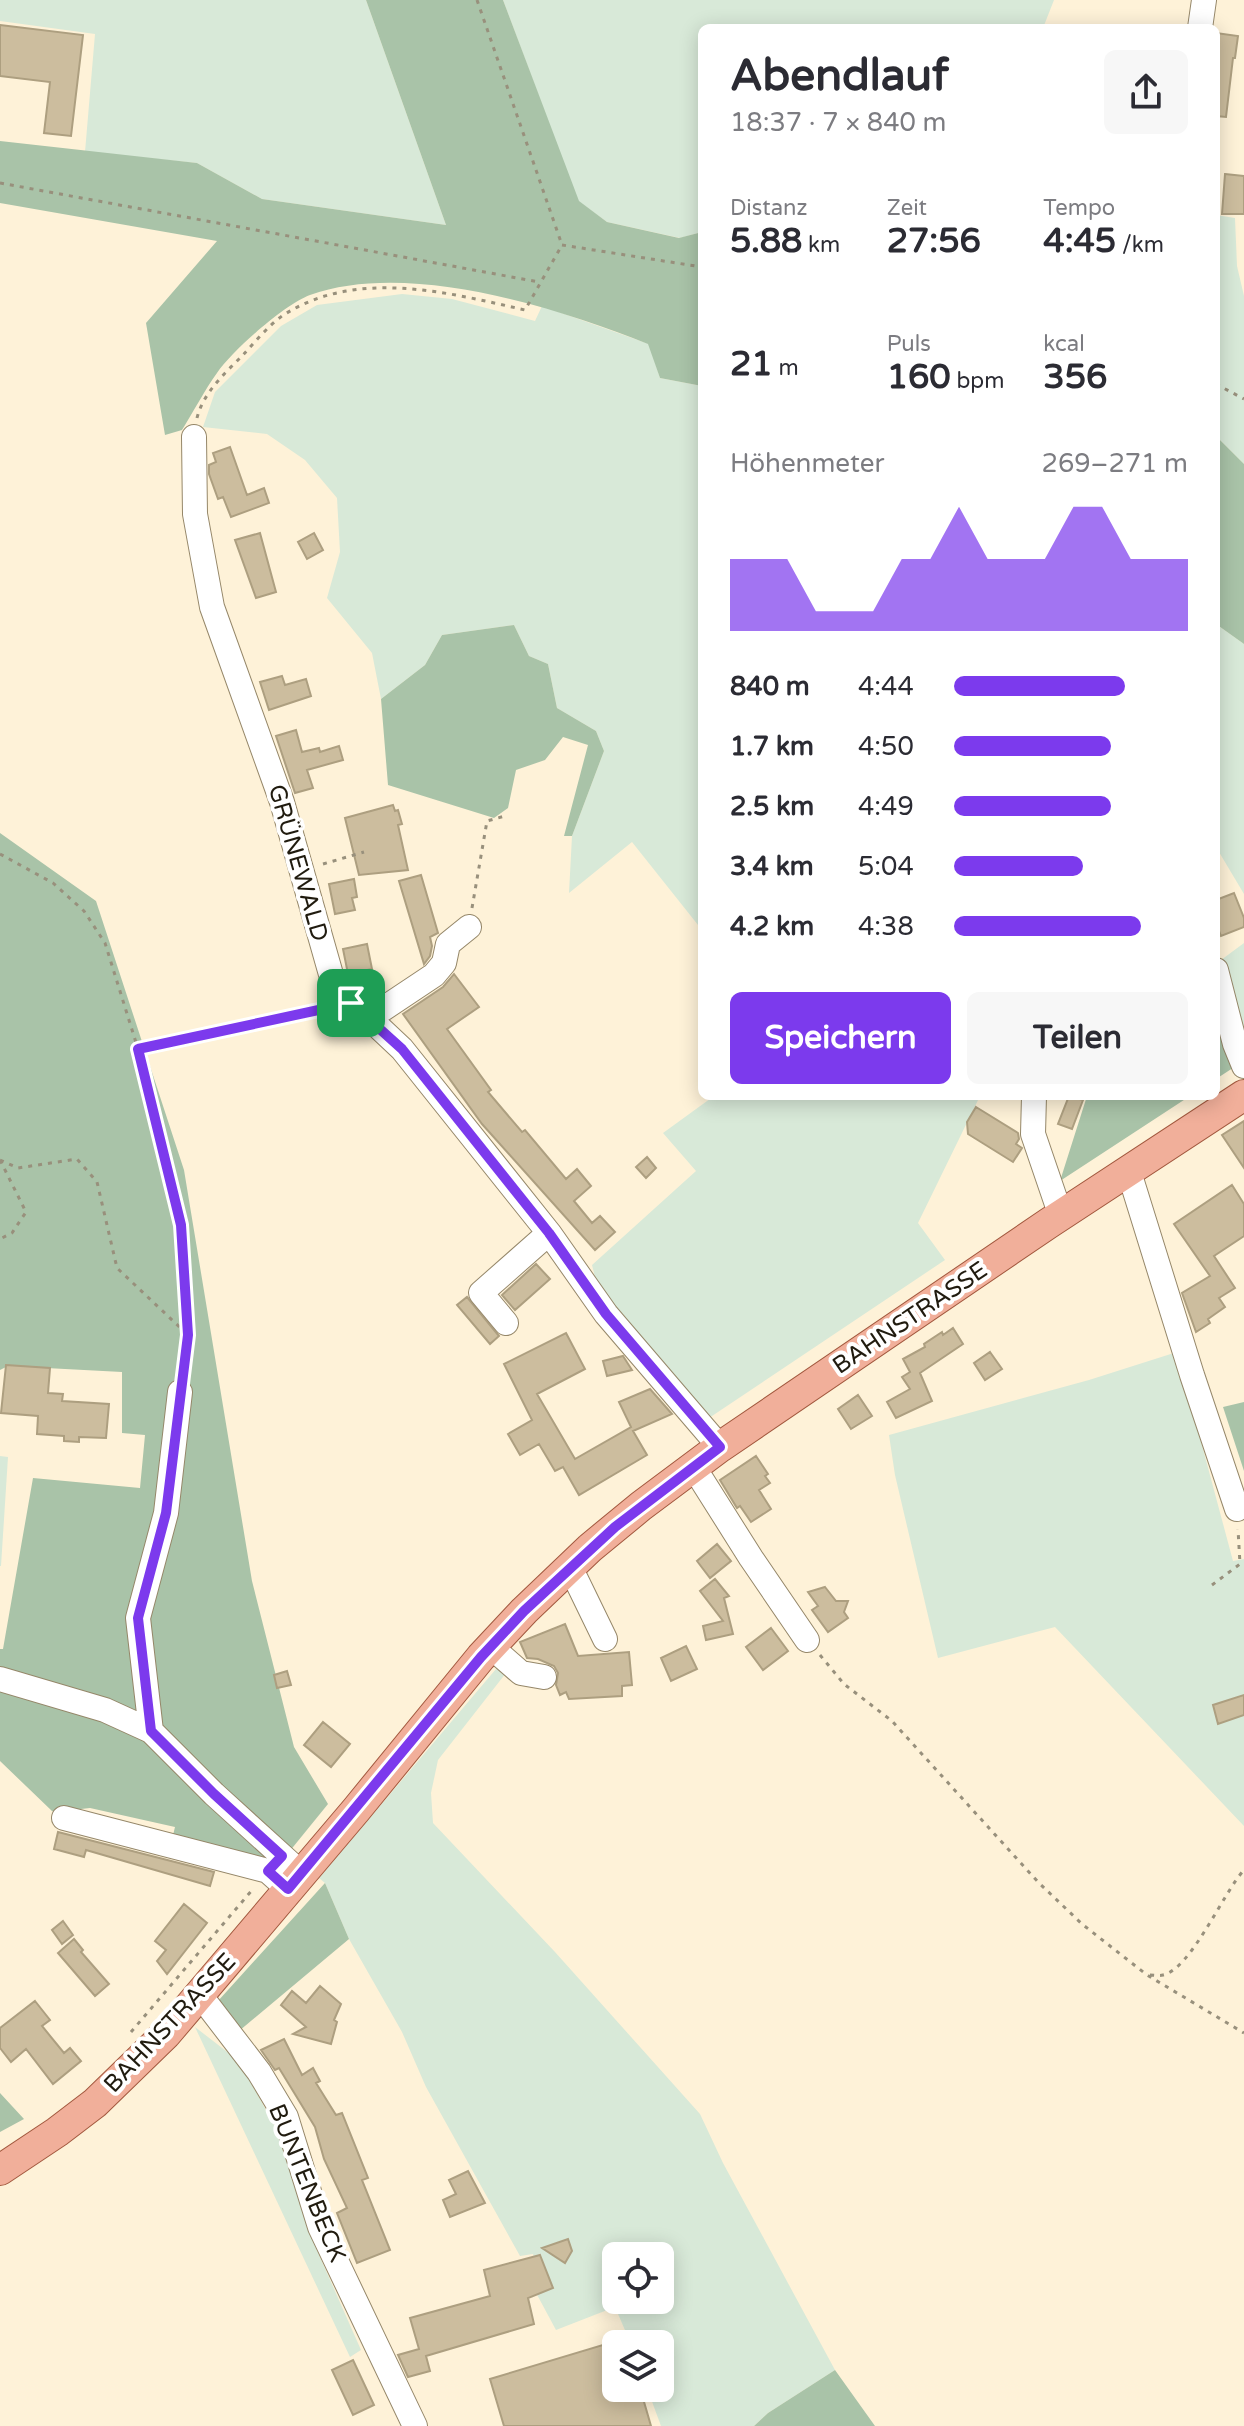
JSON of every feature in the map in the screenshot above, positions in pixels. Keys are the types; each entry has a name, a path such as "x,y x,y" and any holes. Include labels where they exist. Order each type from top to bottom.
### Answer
{"main road":[{"name":"BAHNSTRASSE","path":"0,2170 95,2103 166,2034 200,1995 285,1872 491,1647 570,1567 632,1513 720,1447 1244,1095"}],"street":[{"path":"1201,24 1204,0"},
{"name":"GRÜNEWALD","path":"194,437 195,514 212,607 282,802 334,985 402,1049 549,1233 606,1314 720,1447"},
{"path":"359,1011 434,975 444,963 448,944 469,927"},
{"path":"1220,986 1244,1066"},
{"path":"1034,1100 1033,1134 1061,1216"},
{"path":"1129,1172 1237,1509"},
{"path":"506,1323 481,1293 549,1233"},
{"path":"151,1731 138,1618 166,1513 180,1392"},
{"path":"693,1466 807,1640"},
{"path":"570,1567 605,1639"},
{"path":"491,1647 521,1673 544,1677"},
{"path":"0,1679 105,1710 151,1731 285,1872"},
{"path":"64,1818 285,1872"},
{"name":"BUNTENBECK","path":"200,1995 259,2072 286,2117 320,2227 415,2426"}],"path":[{"path":"477,0 562,245"},
{"path":"0,183 539,282"},
{"path":"562,245 698,266"},
{"path":"194,437 197,414 217,383 280,317 315,298 373,288 407,288 525,310 562,245"},
{"path":"1220,386 1244,399"},
{"path":"469,927 487,821 505,816"},
{"path":"300,870 364,852"},
{"path":"0,854 53,883 84,911 105,943 138,1049 181,1225 188,1335 180,1392"},
{"path":"138,1049 359,1011"},
{"path":"0,1160 18,1168 77,1159 97,1182 117,1268 188,1335"},
{"path":"0,1160 26,1212 12,1233 0,1239"},
{"path":"1212,1585 1240,1564 1237,1509"},
{"path":"807,1640 844,1684 892,1721 1038,1882 1082,1924 1147,1975 1244,2033"},
{"path":"1147,1975 1164,1975 1193,1951 1232,1883 1244,1870"},
{"path":"130,2033 285,1872"}],"green space":[{"path":"0,0 366,0 446,225 262,199 197,163 85,152 95,34 0,21"},
{"path":"366,0 503,0 579,201 607,222 679,238 698,233 698,385 660,378 648,344 526,303 435,285 391,283 349,286 310,295 274,318 224,364 182,430 165,435 146,323 217,241 0,203 0,141 197,163 262,199 446,225"},
{"path":"503,0 1054,0 1045,24 698,24 698,233 680,238 607,222 578,201"},
{"path":"1220,216 1235,218 1237,266 1244,296 1244,464 1220,440"},
{"path":"402,294 452,299 535,321 542,306 649,344 660,378 698,385 698,925 632,842 569,893 572,836 604,751 596,731 557,708 548,664 529,656 514,625 442,635 425,665 381,699 372,653 327,598 340,552 337,498 305,460 267,434 203,427 215,392 281,326 317,305"},
{"path":"1220,440 1244,464 1244,644 1220,627"},
{"path":"514,625 529,656 548,664 557,708 596,731 604,751 572,836 564,836 588,745 563,737 545,760 516,770 508,808 494,818 388,785 381,699 425,665 442,635"},
{"path":"1220,627 1244,644 1244,894 1220,854"},
{"path":"0,833 96,901 184,1170 252,1581 294,1747 328,1804 289,1852 264,1865 172,1839 175,1827 90,1808 72,1810 69,1816 52,1811 0,1761 0,1649 3,1649 33,1478 140,1488 145,1435 122,1433 122,1372 8,1366 0,1370"},
{"path":"1244,943 1244,1049 1220,973 1220,961"},
{"path":"1220,1000 1239,1064 1220,1076"},
{"path":"708,1100 978,1100 918,1223 945,1260 709,1418 622,1313 591,1284 595,1277 592,1265 696,1171 663,1133"},
{"path":"1086,1100 1184,1100 1060,1181"},
{"path":"1177,1352 1233,1561 1244,1559 1244,1826 1055,1627 938,1658 895,1475 889,1435 1089,1380"},
{"path":"1244,1402 1244,1471 1223,1407"},
{"path":"0,1456 8,1457 1,1566 0,1566"},
{"path":"496,1669 506,1673 438,1760 431,1793 433,1823 555,1952 700,2114 723,2163 835,2370 768,2413 754,2426 661,2426 652,2402 674,2402 674,2330 625,2330 618,2314 674,2314 674,2242 602,2242 602,2312 556,2330 527,2276 539,2272 533,2254 520,2256 426,2087 402,2032 349,1939 325,1883 319,1878"},
{"path":"325,1883 349,1939 239,2031 218,2001"},
{"path":"195,2027 239,2061 284,2143 316,2248 361,2350 350,2357"},
{"path":"0,2093 24,2119 0,2132"},
{"path":"835,2370 875,2426 754,2426 768,2413"}],"building":[{"path":"0,25 83,35 71,136 44,133 50,82 0,76"},
{"path":"1220,34 1238,36 1226,117 1220,116"},
{"path":"1225,174 1244,176 1244,214 1222,214"},
{"path":"230,447 247,495 264,488 269,503 231,517 223,497 218,499 209,474 209,465 216,462 213,453"},
{"path":"260,533 276,592 256,598 235,540"},
{"path":"314,533 323,550 307,559 298,542"},
{"path":"282,676 285,685 306,679 311,696 269,710 260,682"},
{"path":"296,730 302,752 319,748 320,752 339,746 343,760 307,770 313,788 295,793 276,736"},
{"path":"393,805 402,824 398,825 408,870 359,875 345,818"},
{"path":"421,875 438,933 430,937 430,956 424,964 399,881"},
{"path":"354,879 357,897 352,898 355,910 335,914 329,884"},
{"path":"1234,893 1244,918 1244,927 1221,936 1220,933 1220,898"},
{"path":"367,944 372,969 348,974 343,949"},
{"path":"454,974 479,1007 447,1029 491,1090 488,1092 522,1132 525,1130 566,1179 577,1169 591,1186 574,1201 592,1223 600,1216 615,1232 595,1250 482,1124 403,1014 443,987"},
{"path":"1067,1100 1083,1100 1072,1129 1058,1124"},
{"path":"976,1107 1018,1133 1016,1144 1022,1148 1013,1162 968,1134 967,1122"},
{"path":"1244,1121 1244,1168 1222,1135"},
{"path":"647,1157 656,1168 646,1178 636,1167"},
{"path":"1232,1185 1244,1204 1244,1236 1214,1256 1235,1288 1219,1298 1225,1307 1196,1332 1182,1293 1210,1276 1174,1224"},
{"path":"536,1264 550,1279 515,1310 502,1295"},
{"path":"467,1297 499,1336 490,1344 457,1305"},
{"path":"953,1328 963,1344 920,1373 932,1401 896,1418 887,1402 910,1389 902,1377 910,1372 903,1359"},
{"path":"566,1333 585,1369 537,1394 575,1459 631,1427 619,1402 650,1389 672,1414 633,1431 647,1455 579,1495 563,1467 555,1471 539,1444 520,1455 508,1434 532,1420 504,1364"},
{"path":"990,1352 1002,1369 985,1380 974,1363"},
{"path":"623,1356 632,1370 607,1376 603,1361"},
{"path":"6,1365 50,1368 48,1393 63,1394 62,1401 109,1404 106,1438 79,1437 79,1442 64,1441 64,1436 37,1434 38,1416 1,1413"},
{"path":"858,1395 872,1416 851,1429 838,1409"},
{"path":"756,1456 768,1474 765,1476 770,1483 759,1490 771,1509 751,1522 740,1506 737,1508 720,1480"},
{"path":"717,1544 731,1561 710,1578 697,1561"},
{"path":"715,1579 729,1596 724,1598 733,1634 706,1640 703,1626 723,1621 700,1591"},
{"path":"825,1587 836,1601 848,1601 844,1612 848,1618 828,1632 812,1610 818,1606 808,1592"},
{"path":"565,1624 578,1656 629,1652 632,1685 622,1686 622,1696 569,1699 566,1692 560,1695 556,1685 558,1673 554,1666 527,1658 520,1642"},
{"path":"771,1628 788,1651 763,1670 746,1647"},
{"path":"686,1646 697,1669 671,1681 661,1658"},
{"path":"287,1671 291,1685 277,1688 274,1675"},
{"path":"1244,1695 1244,1715 1218,1724 1213,1705"},
{"path":"323,1722 350,1744 331,1767 304,1745"},
{"path":"58,1832 214,1872 210,1886 86,1850 84,1857 54,1849"},
{"path":"184,1904 207,1923 167,1974 157,1961 166,1950 155,1941"},
{"path":"63,1921 73,1935 62,1944 52,1930"},
{"path":"74,1939 83,1950 81,1952 109,1984 95,1996 58,1953"},
{"path":"320,1986 341,2004 334,2020 337,2022 331,2044 293,2034 306,2027 281,2005 292,1991 306,2003"},
{"path":"35,2001 50,2020 42,2026 64,2053 70,2048 81,2061 53,2084 26,2049 11,2062 0,2048 0,2028"},
{"path":"284,2039 302,2075 313,2068 320,2081 316,2083 336,2115 342,2113 368,2178 362,2180 390,2250 357,2263 337,2213 347,2208 324,2159 315,2127 279,2068 275,2070 261,2050"},
{"path":"468,2171 485,2203 450,2217 443,2200 456,2194 449,2180"},
{"path":"568,2239 572,2251 565,2263 542,2248"},
{"path":"540,2255 553,2288 528,2298 534,2324 426,2356 430,2371 408,2377 398,2355 419,2349 410,2318 490,2296 484,2270"},
{"path":"602,2345 602,2402 644,2402 651,2426 504,2426 490,2379"},
{"path":"353,2360 374,2405 353,2415 332,2370"}],"route":[{"path":"351,1003 402,1049 549,1233 606,1314 720,1447 615,1527 524,1611 481,1657 288,1889 268,1871 282,1856 151,1731 138,1618 166,1513 188,1335 181,1225 138,1049 351,1003"}]}
